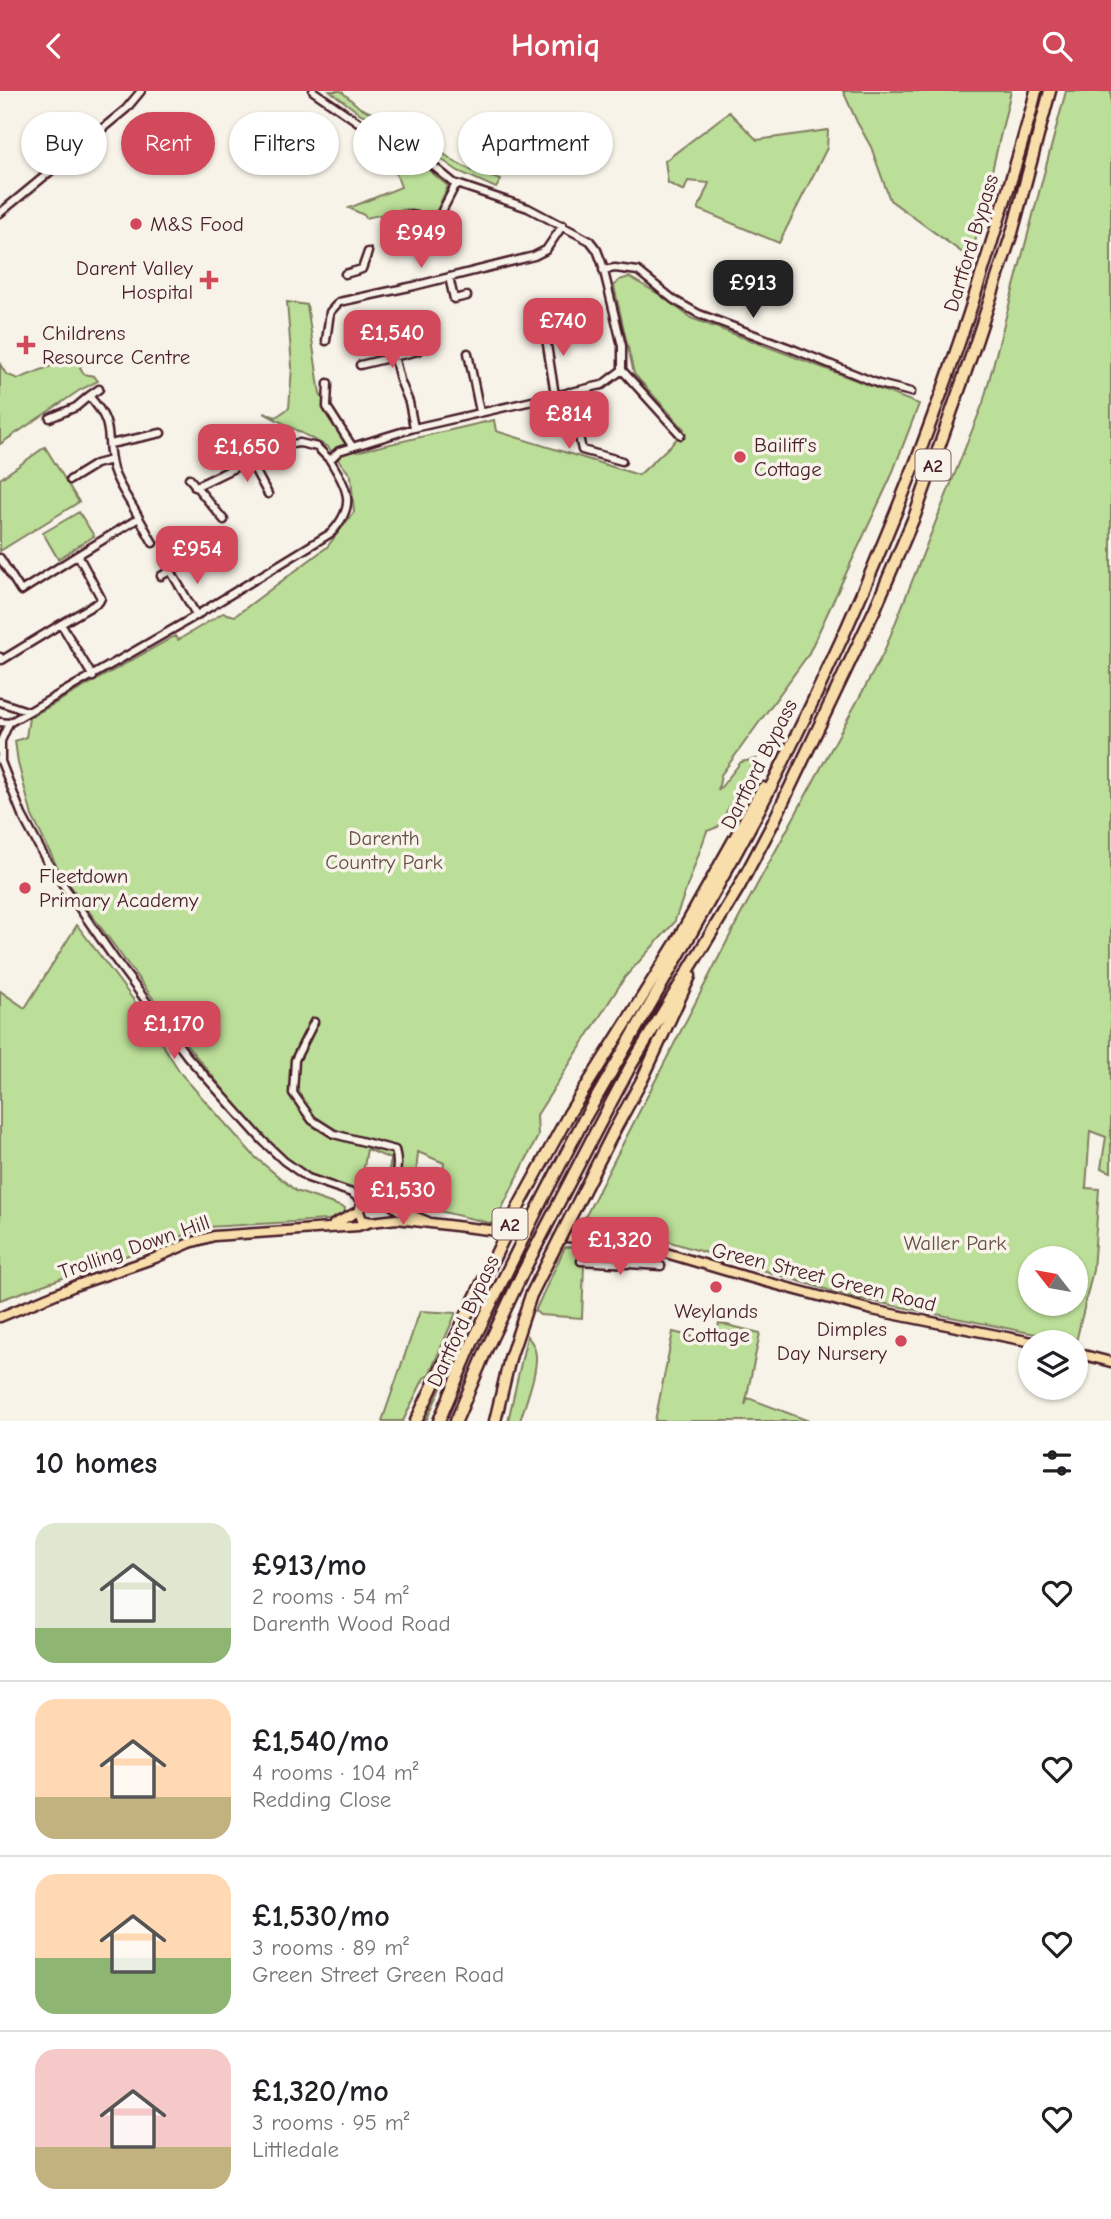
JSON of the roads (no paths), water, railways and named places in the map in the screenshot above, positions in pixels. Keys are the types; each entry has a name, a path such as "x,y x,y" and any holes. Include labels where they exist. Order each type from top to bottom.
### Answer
{"highway":[{"name":"Dartford Bypass","path":"439,1421 473,1341 583,1121 728,867 801,728 895,519 974,301 1036,91"},
{"name":"Dartford Bypass","path":"456,1421 522,1274 629,1067 701,950 773,823 875,610 915,515 996,284 1050,91"},
{"name":"A2","path":"416,1421 521,1202 569,1114 687,925 826,671"},
{"name":"A2","path":"495,1421 523,1313 677,1007 701,950"}],"main road":[{"path":"371,1222 362,1220 361,1206 367,1200 390,1204 428,1222 497,1231"},
{"path":"390,1204 393,1210 390,1219"},
{"name":"Trolling Down Hill","path":"327,1226 343,1220 361,1206"},
{"name":"Trolling Down Hill","path":"0,1317 204,1238 327,1226 358,1226 390,1219 428,1222"},
{"name":"Green Street Green Road","path":"566,1237 619,1241 649,1247 872,1310 1018,1339"},
{"path":"1088,1356 1111,1362"}],"street":[{"path":"0,213 126,109 141,91"},
{"path":"313,91 374,133 410,147 456,184 528,208 582,235 593,244 598,251 622,347 622,370 681,435"},
{"path":"409,215 418,216 420,228 444,221 443,209 456,184"},
{"path":"326,341 330,312 339,302 543,253 563,225"},
{"path":"345,274 361,269 368,252"},
{"path":"603,270 615,268 638,271 674,300 699,314 878,384 911,392"},
{"path":"449,277 454,299 467,296"},
{"path":"544,325 555,395"},
{"path":"360,365 418,351"},
{"path":"468,353 480,412"},
{"path":"394,356 409,402 414,428"},
{"path":"330,460 339,451 352,446 414,428 602,385 622,370"},
{"path":"328,383 327,407 352,446"},
{"path":"50,418 76,407 99,390"},
{"path":"569,392 582,450 622,461"},
{"path":"89,396 108,424 111,460 118,481 153,543"},
{"path":"110,444 161,433"},
{"path":"0,722 12,721 93,677 331,533 345,517 348,498 345,485 330,460 317,447 300,443 281,445 195,487"},
{"path":"70,480 96,464 111,460"},
{"path":"250,461 268,494"},
{"path":"189,478 224,520"},
{"path":"0,558 21,591 139,519"},
{"path":"0,657 2,660 99,602 102,597 78,555"},
{"path":"161,576 180,565"},
{"path":"170,570 197,615"},
{"path":"61,624 93,677"},
{"path":"2,703 27,711"},
{"path":"15,707 12,721 1,743 1,760 22,815 46,860 118,964 187,1056 263,1141 284,1161 308,1178 352,1193 361,1206"},
{"path":"314,1022 295,1060 293,1093 312,1120 334,1134 395,1150 397,1157 390,1204"},
{"path":"619,1241 620,1263"},
{"path":"581,1261 661,1266"}],"tunnel":[{"path":"503,1232 563,1237"}],"place":[{"name":"M&S Food","path":"136,224"},
{"name":"Darent Valley Hospital","path":"209,280"},
{"name":"Childrens Resource Centre","path":"26,345"},
{"name":"Bailiff's Cottage","path":"740,457"},
{"name":"Fleetdown Primary Academy","path":"25,888"},
{"name":"Weylands Cottage","path":"716,1287"},
{"name":"Dimples Day Nursery","path":"901,1341"}],"park label":[{"name":"Darenth Country Park","path":"384,850"},
{"name":"Waller Park","path":"955,1243"}]}
